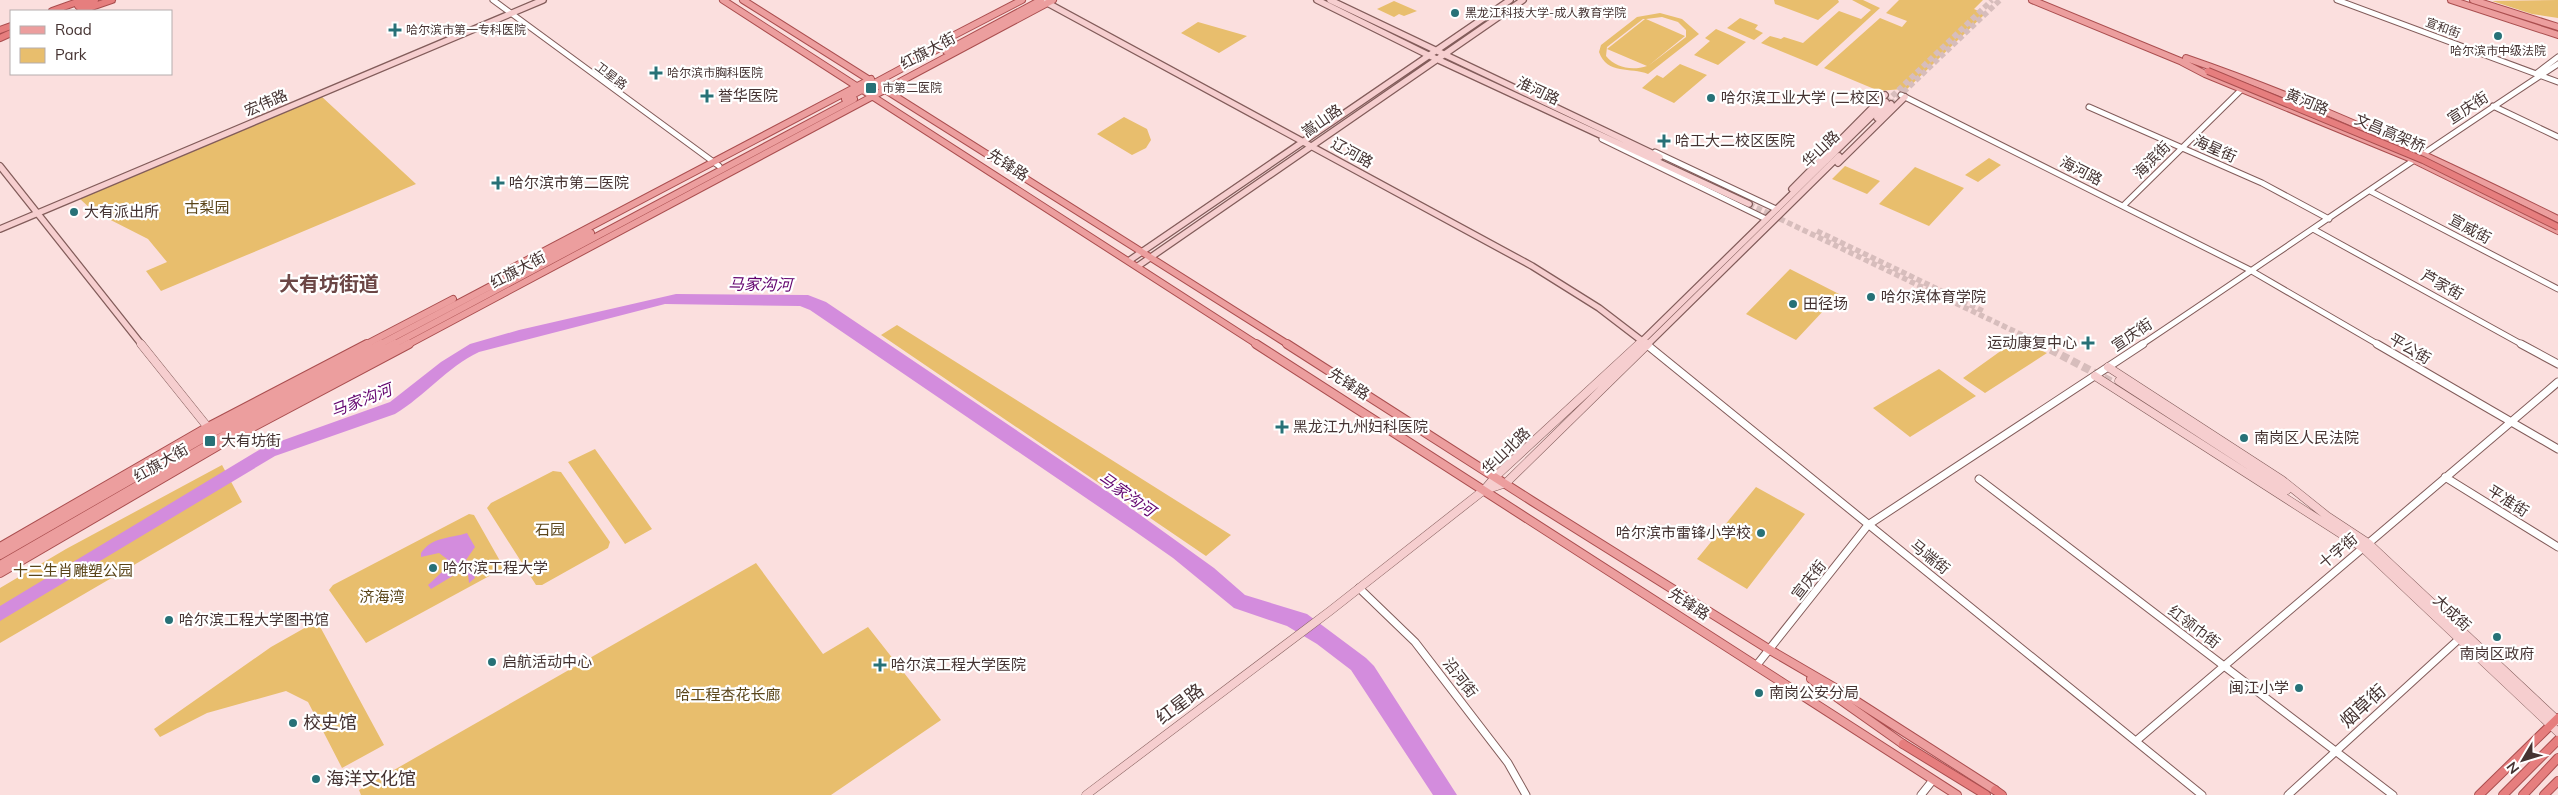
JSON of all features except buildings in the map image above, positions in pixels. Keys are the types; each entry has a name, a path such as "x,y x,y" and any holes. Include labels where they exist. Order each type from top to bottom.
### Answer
{"highway":[{"path":"55,10 83,0"},
{"path":"67,10 95,0"},
{"path":"75,10 102,0"},
{"path":"83,10 112,0"},
{"name":"文昌高架桥","path":"2209,70 2424,157 2558,223"},
{"name":"文昌高架桥","path":"2209,70 2405,152 2558,229"},
{"path":"2479,795 2556,723"},
{"path":"2503,795 2558,740"},
{"path":"1903,744 1995,793"},
{"path":"2523,795 2558,758"},
{"path":"2544,795 2558,782"}],"main road":[{"name":"宏伟路","path":"0,229 543,0"},
{"name":"先锋路","path":"723,0 1130,260 1957,795"},
{"name":"先锋路","path":"743,0 1143,251 1770,650 1842,692 1995,793"},
{"name":"红旗大街","path":"876,85 1022,0"},
{"name":"红旗大街","path":"0,565 248,422 876,85 1030,0"},
{"name":"淮河路","path":"1316,0 1436,59 1540,103"},
{"name":"淮河路","path":"1330,0 1436,50 1540,103 1751,203"},
{"name":"嵩山路","path":"1130,260 1510,0"},
{"name":"嵩山路","path":"1138,266 1523,0"},
{"name":"黄河路","path":"2032,0 2209,70"},
{"name":"黄河路","path":"2043,0 2184,60 2242,89 2414,160 2558,229"},
{"path":"2450,0 2558,35"},
{"path":"2462,0 2558,35"},
{"path":"2473,0 2558,26"},
{"path":"2487,0 2558,26"},
{"name":"红旗大街","path":"0,547 210,430 717,164 1047,1"},
{"name":"辽河路","path":"1047,1 1312,144 1571,288 1644,341"},
{"name":"黄河路","path":"2184,60 2252,82 2423,152 2558,219"},
{"name":"红旗大街","path":"0,573 221,444 864,91"},
{"path":"1785,199 1802,177 1885,95"},
{"name":"华山路","path":"1800,197 1814,187 1903,96"},
{"name":"华山路","path":"1776,212 1785,199 1813,175 1888,103 1800,197"},
{"path":"0,166 3,176 37,213 210,430"},
{"path":"1776,212 1800,197"},
{"name":"华山北路","path":"1484,490 1506,483 1766,218 1776,212"},
{"name":"华山北路","path":"1484,490 1496,476 1644,341 1776,212"},
{"name":"大成街","path":"2108,367 2282,480 2324,518"},
{"name":"大成街","path":"2096,376 2279,495 2324,518"},
{"name":"大成街","path":"2118,382 2366,546 2556,723"},
{"name":"红旗大街","path":"0,555 210,430"},
{"name":"红星路","path":"1086,795 1330,611 1484,490"},
{"name":"大成街","path":"2366,546 2459,639 2556,723"},
{"path":"1770,650 1903,744"}],"street":[{"name":"卫星路","path":"493,0 676,136 717,164"},
{"name":"宣和街","path":"2337,0 2558,82"},
{"path":"2540,74 2558,57"},
{"name":"宣庆街","path":"1756,666 1868,525 2096,376 2250,270 2370,191 2423,152 2558,64"},
{"name":"海滨街","path":"2123,206 2242,89"},
{"name":"海河路","path":"1903,96 2250,270"},
{"path":"1540,103 1582,117 1776,212"},
{"path":"1540,103 1573,124 1766,218"},
{"path":"2493,106 2558,137"},
{"name":"海星街","path":"2089,107 2262,183 2329,219"},
{"name":"宣威街","path":"2370,191 2558,289"},
{"name":"芦家街","path":"2313,229 2558,364"},
{"name":"平公街","path":"2250,270 2558,449"},
{"name":"马端街","path":"1644,341 2202,795"},
{"name":"十字街","path":"2136,741 2222,665 2366,546 2558,382"},
{"name":"平准街","path":"2445,477 2558,547"},
{"name":"红领巾街","path":"1979,479 2394,795"},
{"name":"沿河街","path":"1359,588 1415,642 1508,763 1526,795"},
{"name":"烟草街","path":"2288,795 2459,639"},
{"path":"1921,795 1933,780"}],"green space":[{"path":"1774,0 1838,0 1839,2 1818,20 1775,4"},
{"path":"1852,0 1863,0 1880,8 1817,66 1761,43 1770,36 1781,39 1784,37 1803,43 1839,11 1861,19 1871,10"},
{"path":"1899,0 1983,0 1974,9 1985,14 1905,91 1902,89 1879,91 1824,68 1880,18 1902,27 1907,21 1886,13"},
{"path":"2558,0 2558,18 2532,14 2492,1"},
{"path":"1394,1 1417,11 1404,16 1399,14 1394,17 1377,9"},
{"path":"1660,13 1682,19 1699,34 1648,74 1620,69 1608,64 1599,52 1601,45 1637,17","holes":["1662,17 1678,22 1686,30 1686,37 1648,66 1685,36 1646,19","1645,19 1607,49 1647,66 1636,68 1619,66 1606,56 1607,47"]},
{"path":"1740,18 1758,25 1755,29 1763,33 1754,40 1727,28"},
{"path":"1198,22 1247,36 1219,53 1181,33"},
{"path":"1716,29 1746,42 1718,65 1694,55 1710,41 1705,38"},
{"path":"1680,64 1707,75 1674,103 1642,88 1657,75 1663,78"},
{"name":"古梨园","path":"321,96 416,184 161,291 146,271 167,262 148,239 93,211 79,198"},
{"path":"1124,117 1147,129 1151,140 1146,148 1132,155 1097,134"},
{"path":"1989,158 2001,165 1978,182 1965,175"},
{"path":"1845,166 1880,181 1867,194 1832,179"},
{"path":"1915,167 1964,188 1929,226 1879,204"},
{"name":"田径场","path":"1790,269 1839,294 1796,340 1746,314"},
{"path":"897,325 1231,535 1206,556 881,335"},
{"path":"2016,340 2047,353 1985,393 1963,378"},
{"path":"1939,369 1976,396 1910,437 1873,408"},
{"path":"595,449 652,529 625,544 568,462"},
{"name":"十二生肖雕塑公园","path":"222,465 242,502 0,643 0,588 66,549"},
{"name":"石园","path":"553,471 561,472 610,542 608,548 542,585 536,585 487,508 491,503"},
{"path":"1756,487 1805,514 1747,589 1697,559"},
{"name":"济海湾","path":"469,514 474,515 504,568 366,643 329,590 333,585"},
{"name":"哈工程杏花长廊","path":"756,563 823,654 868,627 941,720 831,795 361,795 359,790"},
{"path":"317,621 384,745 342,768 308,702 286,691 207,713 160,737 154,729 271,647"}],"shaded area":[{"path":"676,294 808,295 826,302 1114,496 1214,568 1245,595 1307,614 1366,658 1374,666 1457,795 1433,795 1351,670 1317,644 1287,626 1234,608 1173,558 1133,530 810,310 800,306 665,304 479,352 446,373 395,414 275,456 0,621 0,606 264,447 390,402 441,362 470,344 519,330"},
{"path":"467,533 475,547 466,560 474,563 472,570 475,578 469,583 468,574 461,571 431,589 428,585 442,572 447,559 439,553 421,557 421,553 436,541"}],"tunnel":[{"path":"1886,102 1992,0"},
{"path":"1891,104 2000,0"},
{"path":"1749,204 2043,345"},
{"path":"1817,231 1983,311"},
{"path":"2040,344 2116,384"}],"place":[{"name":"黑龙江科技大学-成人教育学院","path":"1455,13"},
{"name":"哈尔滨市第一专科医院","path":"395,30"},
{"name":"哈尔滨市中级法院","path":"2498,36"},
{"name":"哈尔滨市胸科医院","path":"656,73"},
{"name":"市第二医院","path":"871,88"},
{"name":"誉华医院","path":"707,96"},
{"name":"哈尔滨工业大学 (二校区)","path":"1711,98"},
{"name":"哈工大二校区医院","path":"1664,141"},
{"name":"哈尔滨市第二医院","path":"498,183"},
{"name":"大有派出所","path":"74,212"},
{"name":"哈尔滨体育学院","path":"1871,297"},
{"name":"田径场","path":"1793,304"},
{"name":"运动康复中心","path":"2088,343"},
{"name":"黑龙江九州妇科医院","path":"1282,427"},
{"name":"南岗区人民法院","path":"2244,438"},
{"name":"大有坊街","path":"210,441"},
{"name":"哈尔滨市雷锋小学校","path":"1761,533"},
{"name":"哈尔滨工程大学","path":"433,568"},
{"name":"哈尔滨工程大学图书馆","path":"169,620"},
{"name":"南岗区政府","path":"2497,637"},
{"name":"启航活动中心","path":"492,662"},
{"name":"哈尔滨工程大学医院","path":"880,665"},
{"name":"闽江小学","path":"2299,688"},
{"name":"南岗公安分局","path":"1759,693"},
{"name":"校史馆","path":"293,723"},
{"name":"海洋文化馆","path":"316,779"}],"district":[{"name":"大有坊街道","path":"329,284"}],"water label":[{"name":"马家沟河","path":"760,284"},
{"name":"马家沟河","path":"361,400"},
{"name":"马家沟河","path":"1127,494"}]}
